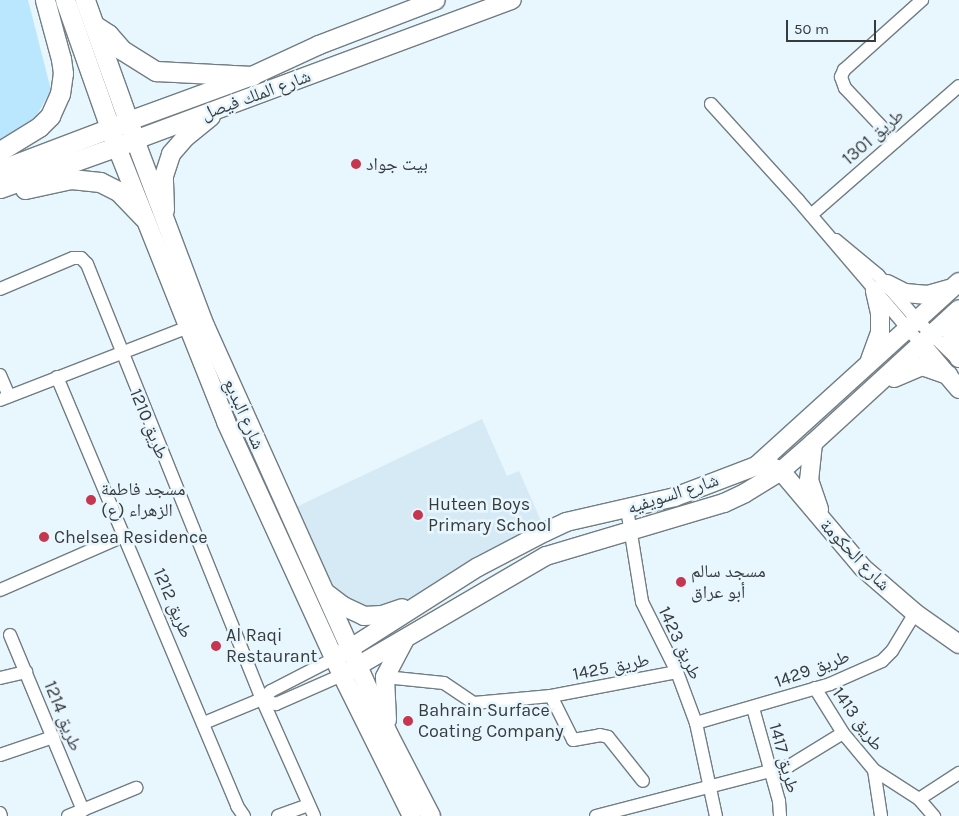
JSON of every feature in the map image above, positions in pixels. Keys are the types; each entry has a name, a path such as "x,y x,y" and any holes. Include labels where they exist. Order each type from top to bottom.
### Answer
{"main road":[{"path":"0,151 39,127 50,116 60,94 62,66 45,0"},
{"name":"شارع البديع","path":"65,0 113,136"},
{"name":"شارع البديع","path":"85,0 135,140"},
{"path":"94,25 108,34 122,50 156,71 252,76"},
{"name":"شارع الملك فيصل","path":"0,188 113,136 129,121"},
{"name":"شارع الملك فيصل","path":"0,170 113,136 135,140"},
{"path":"0,197 71,179 90,180 118,191 144,218"}],"street":[{"name":"شارع الملك فيصل","path":"129,121 252,76 319,45 436,0"},
{"name":"شارع الملك فيصل","path":"135,140 512,0"},
{"path":"895,141 845,88 841,77 844,70 922,0"},
{"name":"طريق 1301","path":"812,215 959,86"},
{"path":"711,104 812,215 827,235 859,257 912,326 926,339 959,359"},
{"path":"167,233 164,176 171,154 186,137 228,105"},
{"name":"شارع البديع","path":"113,136 186,328 342,675 412,816"},
{"name":"شارع البديع","path":"135,140 167,233 204,326 389,735 431,816"},
{"name":"طريق 1210","path":"0,289 73,258 81,258 87,264 120,352 262,700 282,739 311,811"},
{"path":"881,288 928,295 954,285"},
{"name":"شارع السويفيه","path":"351,649 478,567 566,522 675,497 756,466 866,369 954,285"},
{"path":"866,369 879,344 881,288"},
{"path":"956,312 952,337 959,359"},
{"name":"شارع السويفيه","path":"359,666 546,556 724,503 781,471 874,390 956,312"},
{"path":"0,375 4,398 186,328"},
{"path":"926,339 959,389"},
{"path":"874,390 903,372 922,366 948,375"},
{"name":"طريق 1212","path":"58,377 244,816"},
{"path":"813,443 809,471 812,495 832,534"},
{"path":"756,466 771,466 781,471"},
{"name":"شارع الحكومة","path":"781,471 832,534 863,568 915,614 959,644"},
{"name":"طريق 1423","path":"627,509 642,602 676,672 696,723 716,816"},
{"path":"0,588 126,535"},
{"path":"322,589 352,612 371,617 428,598"},
{"name":"طريق 1429","path":"696,723 753,708 815,688 882,661 892,651 915,614"},
{"name":"طريق 1214","path":"10,636 82,810"},
{"path":"389,735 385,677 406,638"},
{"path":"204,723 262,700 271,691 351,649"},
{"path":"262,700 276,704 359,666"},
{"path":"0,678 26,672"},
{"name":"طريق 1425","path":"385,677 444,683 474,703 551,696 676,672"},
{"name":"طريق 1413","path":"815,688 843,733 874,770 919,799 934,816"},
{"name":"طريق 1425","path":"551,696 573,740 600,735 608,737 643,781"},
{"name":"طريق 1417","path":"753,708 780,816"},
{"path":"596,816 709,789 789,766 843,733"},
{"path":"0,756 52,737"},
{"name":"طريق 1413","path":"874,770 881,816"},
{"path":"919,799 959,773"},
{"path":"68,816 136,788"},
{"path":"278,816 311,811"}],"shaded area":[{"path":"0,0 28,0 51,90 33,122 0,140"},
{"name":"Huteen Boys Primary School","path":"482,419 507,476 519,471 542,523 476,556 393,609 357,613 338,602 294,508"}],"place":[{"name":"بيت جواد","path":"356,164"},
{"name":"مسجد فاطمة الزهراء (ع)","path":"91,500"},
{"name":"Huteen Boys Primary School","path":"418,515"},
{"name":"Chelsea Residence","path":"44,537"},
{"name":"مسجد سالم أبو عراق","path":"681,582"},
{"name":"Al Raqi Restaurant","path":"216,646"},
{"name":"Bahrain Surface Coating Company","path":"408,721"}]}
